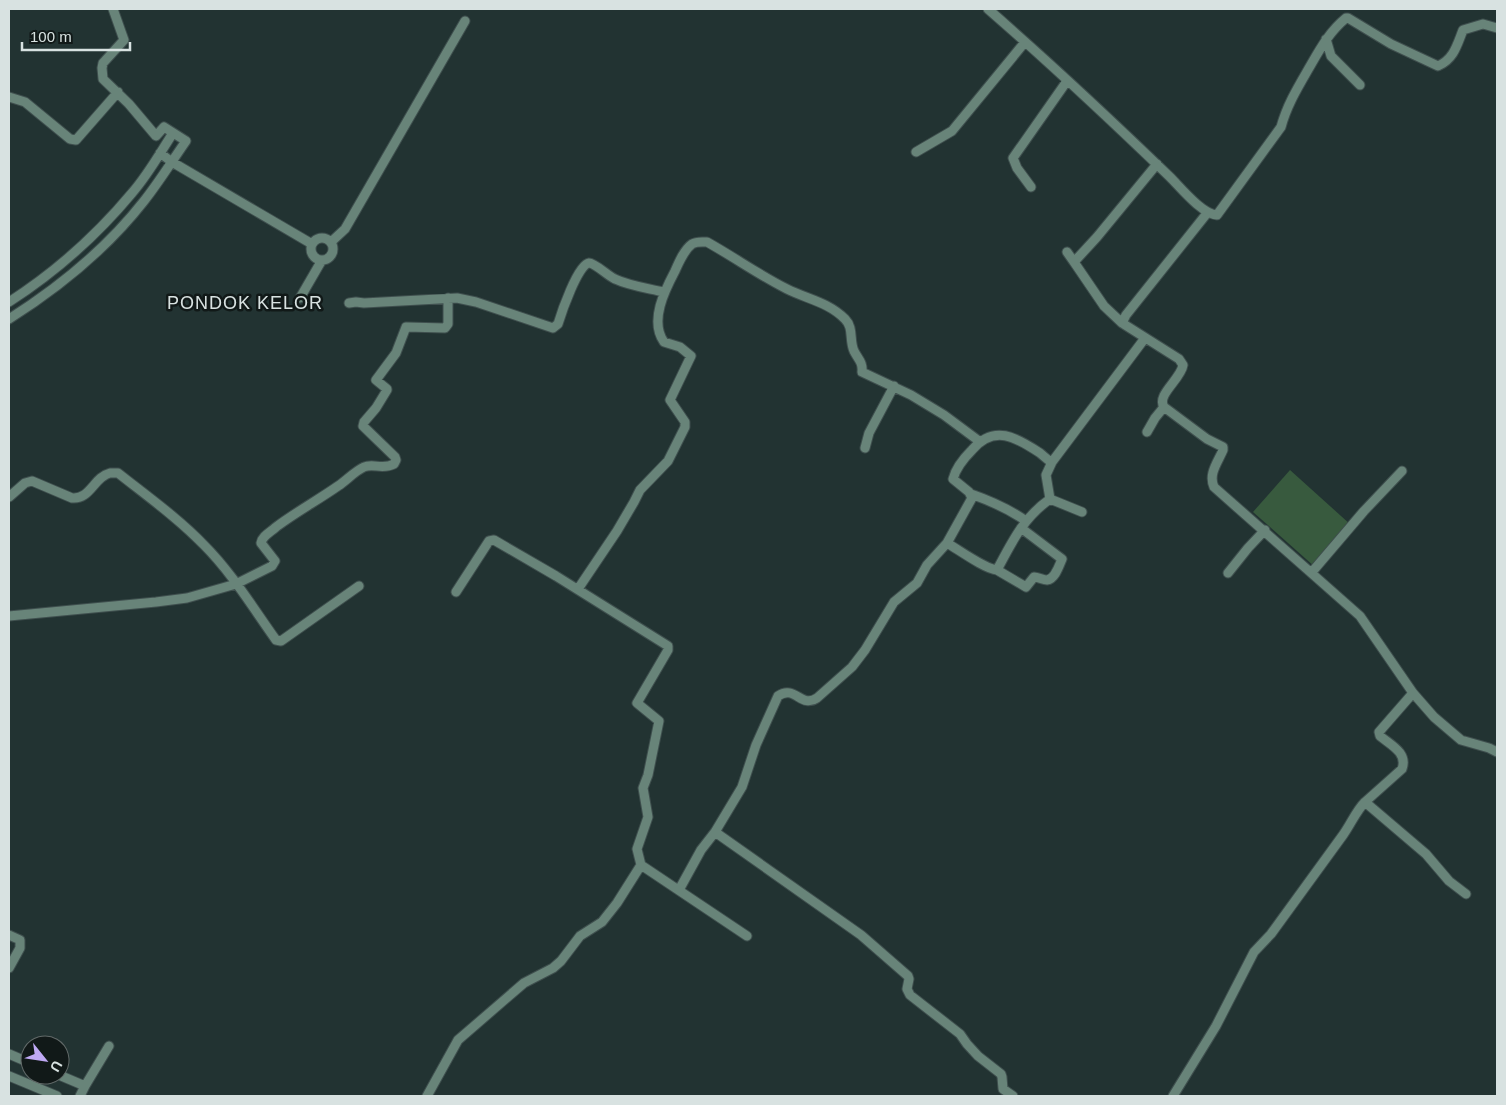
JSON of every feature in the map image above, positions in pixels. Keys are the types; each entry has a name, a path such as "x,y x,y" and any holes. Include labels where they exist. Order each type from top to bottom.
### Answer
{"street":[{"path":"9,319 58,284 109,240 143,202 186,141 164,127 156,136 118,92 104,80 103,63 124,40 113,9"},
{"path":"988,9 1208,212 1214,215 1219,213 1281,126 1285,110 1326,39 1336,26 1346,18 1390,44 1438,66 1448,62 1463,30 1483,24 1497,28"},
{"path":"331,242 345,229 465,21"},
{"path":"1326,39 1331,56 1360,85"},
{"path":"916,152 952,131 1025,42"},
{"path":"1030,187 1017,168 1013,158 1067,81"},
{"path":"9,98 25,102 70,139 76,140 118,92"},
{"path":"9,302 48,273 99,230 132,193 174,133"},
{"path":"160,153 172,162 312,244"},
{"path":"1074,262 1157,164"},
{"path":"1122,323 1126,315 1208,212"},
{"path":"300,298 322,260 329,257 333,250 331,242 325,238 317,238 312,244 311,251 315,258 322,260"},
{"path":"578,589 617,531 640,490 668,462 685,427 685,422 670,400 691,356 680,346 667,344 662,338 658,320 664,292 682,256 692,245 699,241 708,242 788,290 816,299 836,311 850,326 853,350 862,365 862,372 894,386 944,415 979,441"},
{"path":"1067,252 1104,306 1122,323 1179,359 1183,365 1182,371 1161,401 1164,407 1207,439 1223,447 1212,474 1211,481 1214,487 1265,530 1360,616 1413,693 1434,717 1461,740 1497,752"},
{"path":"349,303 457,298 476,302 553,328 558,324 578,274 583,266 588,263 593,264 615,279 637,287 664,292"},
{"path":"48,273 58,284"},
{"path":"9,616 187,598 236,584 274,564 275,562 260,541 262,538 364,467 382,467 394,464 395,457 363,426 387,390 376,380 396,353 406,327 446,328 448,324 448,298"},
{"path":"1050,499 1046,475 1052,462 1145,338"},
{"path":"865,448 869,433 894,386"},
{"path":"1147,432 1164,407"},
{"path":"948,543 985,566 997,570 1026,587 1034,577 1037,576 1044,580 1053,577 1062,559 998,504 989,499 971,494 953,479 961,462 979,441 994,436 1008,435 1052,462"},
{"path":"1312,572 1364,511 1402,471"},
{"path":"9,495 32,481 78,499 109,473 118,474 176,519 205,545 279,642 359,586"},
{"path":"679,890 701,850 742,787 756,745 778,696 783,692 788,692 808,702 812,702 852,667 865,650 894,602 917,583 927,565 948,543 972,498 971,494"},
{"path":"1050,499 1082,512"},
{"path":"997,570 1023,524 1032,513 1050,499"},
{"path":"1228,573 1265,530"},
{"path":"456,592 492,539 578,589 668,646 668,650 637,703 659,721 648,775 643,788 648,817 637,849 638,858 641,865 747,936"},
{"path":"1173,1096 1221,1016 1254,952 1272,934 1344,835 1358,809 1402,769 1405,762 1400,752 1380,736 1379,732 1413,693"},
{"path":"1365,802 1426,854 1449,881 1466,894"},
{"path":"714,832 880,950 908,976 907,989 910,996 960,1034 978,1056 1001,1074 1003,1089 1014,1096"},
{"path":"427,1096 458,1040 524,983 553,968 561,961 580,936 602,922 641,865"},
{"path":"9,935 20,940 21,944 9,968"},
{"path":"80,1096 109,1046"},
{"path":"9,1076 57,1096"},
{"path":"70,1080 85,1086"}],"green space":[{"path":"1290,470 1351,525 1315,567 1253,512"}],"district":[{"name":"PONDOK KELOR","path":"245,303"}]}
